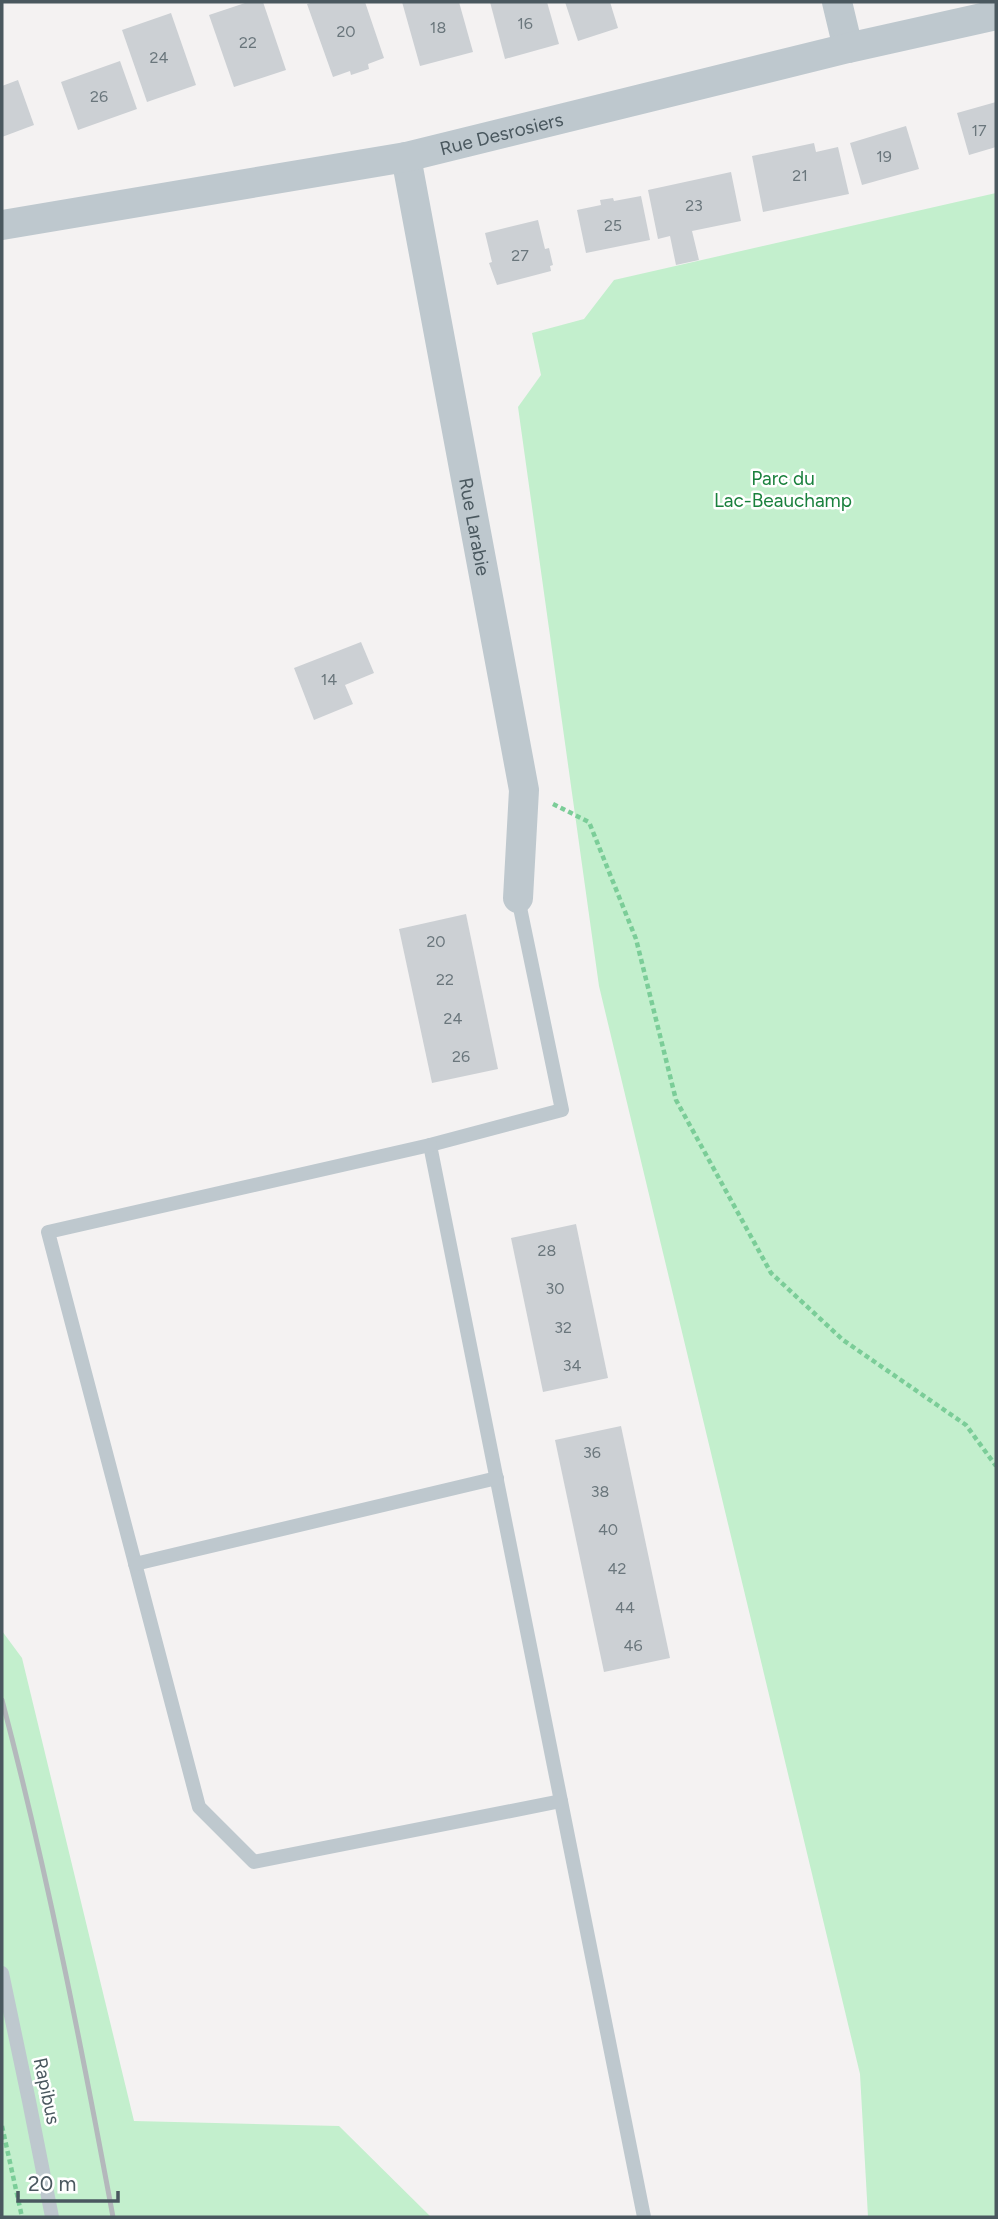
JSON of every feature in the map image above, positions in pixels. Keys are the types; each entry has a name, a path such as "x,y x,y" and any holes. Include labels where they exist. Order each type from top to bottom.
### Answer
{"street":[{"path":"837,2 848,48"},
{"name":"Rue Desrosiers","path":"2,225 406,157 848,48 996,15"},
{"name":"Rue Larabie","path":"406,157 524,790 519,898"}],"lane":[{"path":"519,898 562,1110 430,1145 48,1232 199,1807 254,1862 562,1801"},
{"path":"430,1145 644,2217"},
{"path":"135,1564 497,1478"},
{"name":"Rapibus","path":"2,1973 52,2217"}],"path":[{"path":"524,790 589,822 636,939 676,1100 771,1273 843,1340 966,1424 996,1466"},
{"path":"2,2126 22,2217"}],"green space":[{"name":"Parc du Lac-Beauchamp","path":"996,193 996,2217 868,2217 860,2074 599,986 518,407 541,375 532,333 584,319 614,280"},
{"path":"2,1631 22,1658 134,2121 339,2126 431,2217 2,2217"}],"building":[{"path":"248,2 263,2 286,70 234,87 209,15"},
{"path":"365,2 384,58 368,64 369,69 351,75 350,71 333,77 307,4"},
{"path":"402,2 459,2 473,52 420,66"},
{"path":"490,2 547,2 559,44 505,59"},
{"path":"565,2 610,2 618,28 578,41"},
{"path":"171,13 196,85 147,102 122,30"},
{"path":"120,61 137,109 78,130 61,82"},
{"path":"18,80 34,125 2,137 2,86"},
{"path":"996,102 996,147 969,155 957,113"},
{"path":"906,126 919,169 862,185 850,143"},
{"path":"814,143 816,152 838,147 849,194 763,212 752,156"},
{"path":"731,172 741,221 692,231 699,260 676,265 670,236 658,239 648,190"},
{"path":"641,196 650,240 586,253 577,210 601,205 600,200 613,198 614,201"},
{"path":"538,220 545,249 549,248 553,265 550,266 551,271 497,285 489,263 492,262 485,233"},
{"path":"361,642 374,673 345,685 353,704 314,720 294,668"},
{"path":"466,914 498,1069 432,1083 399,929"},
{"path":"576,1224 608,1378 543,1392 511,1238"},
{"path":"621,1426 670,1658 604,1672 555,1440"}],"railway":[{"path":"2,1700 62,1958 113,2217"}]}
